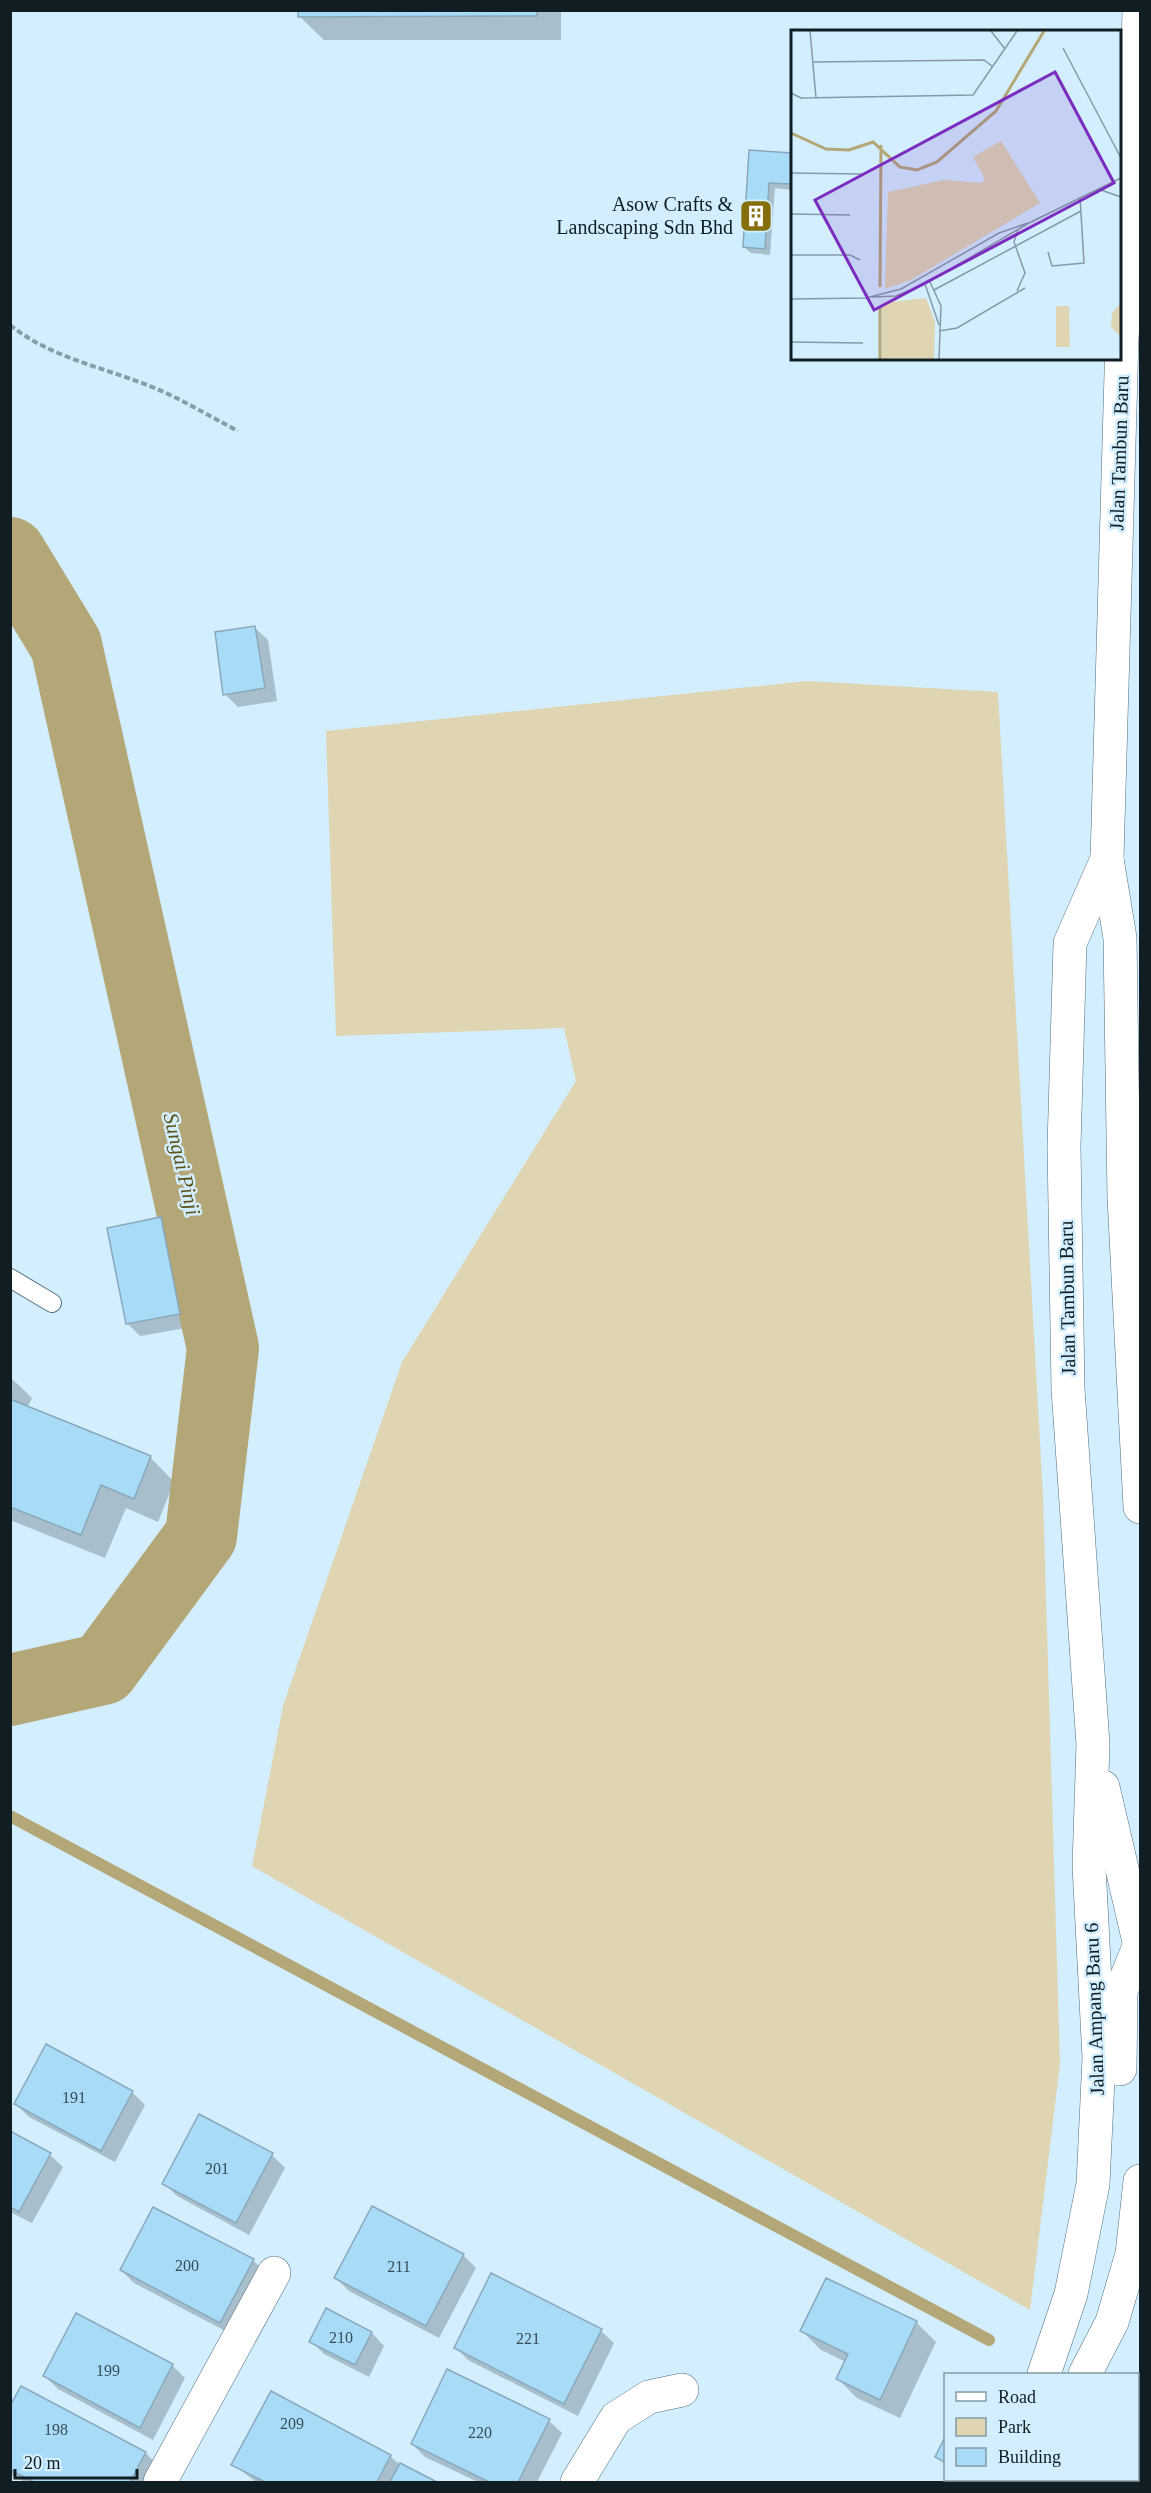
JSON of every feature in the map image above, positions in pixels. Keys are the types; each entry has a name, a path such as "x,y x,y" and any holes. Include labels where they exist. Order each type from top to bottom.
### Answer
{"main road":[{"name":"Jalan Tambun Baru","path":"1139,10 1138,153 1131,342 1107,859 1120,938 1124,1198 1140,1507"},
{"name":"Jalan Tambun Baru","path":"1093,1744 1068,1389 1064,1146 1070,943 1107,859"},
{"path":"1120,981 1140,1006"},
{"path":"1124,1198 1139,1156"},
{"path":"1071,2294 1105,2222 1121,2068 1121,1991 1140,1945 1093,1744"},
{"name":"Jalan Ampang Baru 6","path":"1044,2373 1071,2294 1093,2184 1099,2058 1089,1866 1093,1744"},
{"path":"1086,2373 1112,2322 1132,2254 1140,2181"},
{"path":"160,2482 274,2273"},
{"path":"577,2482 616,2418 649,2397 682,2390"}],"lane":[{"path":"10,1278 52,1303"}],"path":[{"path":"10,325 43,346 73,360 158,390 238,431"}],"green space":[{"path":"807,681 998,692 1043,1496 1060,2064 1030,2310 252,1866 283,1706 402,1362 576,1081 564,1028 336,1036 326,731"}],"building":[{"path":"298,10 537,10 537,16 298,17"},
{"name":"Asow Crafts & Landscaping Sdn Bhd","path":"749,150 791,153 791,184 769,183 765,249 743,247"},
{"path":"255,626 265,688 223,695 215,632"},
{"path":"161,1217 180,1314 126,1324 107,1228"},
{"path":"10,1399 151,1456 134,1499 101,1485 81,1535 10,1507"},
{"path":"46,2044 133,2091 101,2151 14,2104"},
{"path":"199,2114 273,2153 236,2223 162,2184"},
{"path":"10,2131 51,2153 19,2212 10,2207"},
{"path":"372,2206 464,2254 426,2326 334,2278"},
{"path":"153,2207 254,2259 220,2323 120,2270"},
{"path":"491,2273 602,2329 564,2404 454,2348"},
{"path":"826,2278 917,2321 880,2400 836,2379 848,2354 800,2331"},
{"path":"326,2308 372,2332 355,2365 309,2342"},
{"path":"76,2313 173,2364 140,2428 43,2376"},
{"path":"447,2369 550,2419 518,2482 489,2482 411,2444"},
{"path":"21,2386 146,2452 130,2482 34,2482 10,2470 10,2406"},
{"path":"271,2391 391,2455 377,2482 265,2482 231,2465"},
{"path":"944,2439 944,2462 935,2457"},
{"path":"400,2463 437,2482 390,2482"}],"waterway":[{"name":"Sungai Pinji","path":"10,553 66,645 223,1348 201,1536 103,1669 10,1690"},
{"path":"10,1816 989,2340"}],"place":[{"name":"Asow Crafts & Landscaping Sdn Bhd","path":"756,216"}]}
